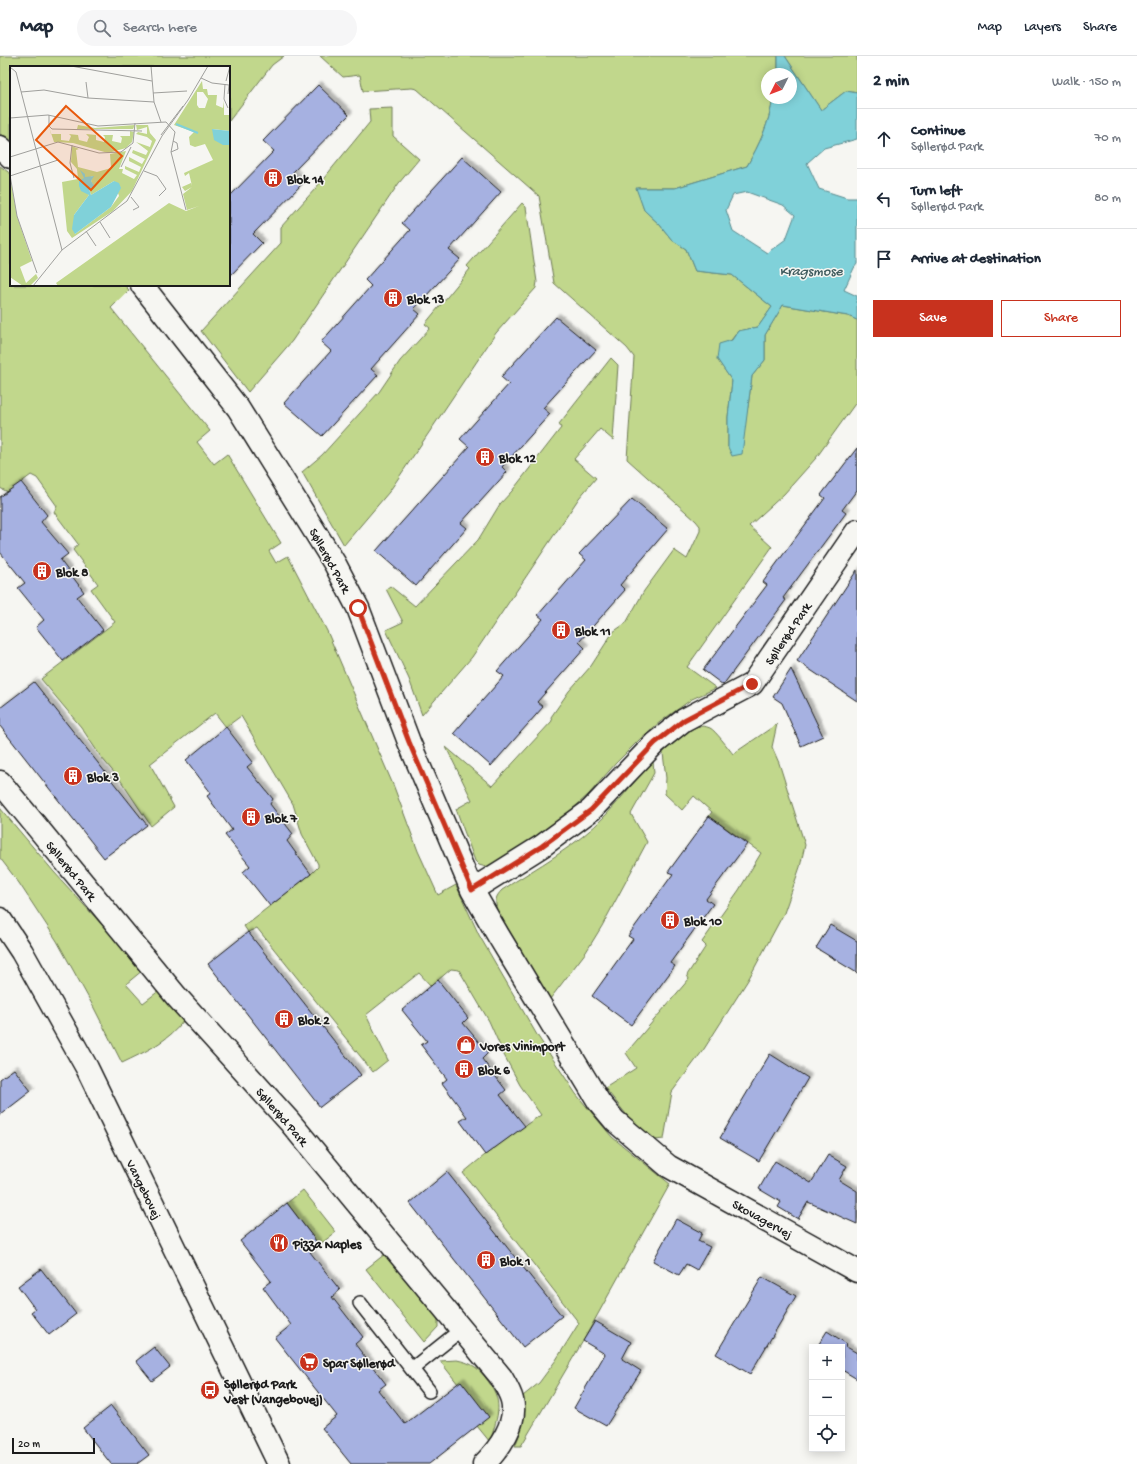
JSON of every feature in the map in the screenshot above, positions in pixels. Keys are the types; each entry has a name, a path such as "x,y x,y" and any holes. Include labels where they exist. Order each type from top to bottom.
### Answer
{"street":[{"path":"0,147 10,156"},
{"name":"Søllerød Park","path":"143,286 238,408 335,564 358,608 409,742 472,890 509,955 599,1102 615,1122 668,1166"},
{"name":"Søllerød Park","path":"472,890 542,846 591,810 655,743 684,720 752,684 857,531"},
{"name":"Søllerød Park","path":"0,782 176,996 289,1121 501,1377 512,1400 512,1412 509,1428 494,1454 484,1464"},
{"name":"Vangebovej","path":"0,919 22,952 87,1068 279,1464"},
{"name":"Skovagervej","path":"668,1166 857,1271"}],"lane":[{"path":"360,1303 429,1391"},
{"path":"412,1369 462,1329"}],"green space":[{"path":"0,56 284,56 272,65 230,120 230,66 10,66 10,142 0,134"},
{"path":"320,56 778,56 778,68 761,68 761,104 772,104 760,141 747,166 675,188 637,188 644,210 660,225 672,240 686,249 695,271 732,275 772,307 758,327 738,331 717,359 732,381 728,417 728,447 748,407 752,376 765,360 765,335 783,305 848,316 857,320 857,401 816,458 784,494 749,526 772,547 687,667 716,688 692,699 660,722 640,739 616,763 589,794 568,813 492,866 486,867 479,865 475,861 456,809 472,800 446,747 492,786 552,721 551,717 569,691 591,666 613,632 626,623 644,591 674,550 687,559 700,531 700,526 627,459 634,357 627,348 554,283 539,196 417,89 363,91 360,75 343,77"},
{"path":"785,56 857,56 857,93 846,91 821,110 797,74 797,68 793,68"},
{"path":"393,108 393,136 419,159 399,183 292,341 248,392 201,331 281,243 281,227 315,189 370,122 369,109"},
{"path":"0,166 10,173 10,286 125,286 129,290 111,308 210,431 197,442 214,464 227,454 281,543 269,551 276,563 288,556 327,631 394,787 418,851 438,895 456,885 479,935 537,1035 576,1094 612,1137 670,1184 583,1341 521,1446 515,1446 520,1434 524,1415 523,1396 539,1383 556,1360 579,1323 463,1173 501,1142 541,1115 520,1085 504,1055 489,1021 459,970 451,969 431,986 419,973 366,1015 388,1060 373,1072 257,928 248,932 244,926 311,874 318,867 318,864 302,834 293,804 241,716 226,727 215,713 150,764 174,807 151,826 121,781 101,757 81,727 41,679 115,622 91,589 98,584 73,550 78,544 54,512 57,506 37,478 31,475 8,492 0,488"},
{"path":"522,203 526,207 537,282 536,288 496,333 389,492 344,545 302,472 322,455 379,392 400,361 430,328 425,324 470,269 467,266"},
{"path":"611,358 618,365 613,440 600,429 574,459 596,478 579,498 472,657 422,715 409,679 386,630 403,622 386,589 390,586 415,606 478,540 500,504 512,491 561,428 559,424"},
{"path":"777,724 772,747 779,763 805,845 800,867 784,913 748,980 704,1049 672,1092 664,1139 655,1140 630,1119 605,1088 636,1068 626,1053 689,979 687,975 706,946 702,942 739,890 761,853 709,816 712,812 694,796 682,810 665,794 666,778 663,753 678,737 690,729 703,726 712,729 733,754"},
{"path":"653,761 654,773 631,814 647,842 602,926 586,952 550,999 497,910 497,897 502,890 556,856 595,826"},
{"path":"0,808 54,872 143,970 126,984 143,1003 160,990 184,1020 164,1040 122,1063 93,1006 57,941 19,883 0,858"},
{"path":"303,1190 336,1232 319,1245 287,1203"},
{"path":"385,1254 436,1315 438,1327 424,1342 366,1269"},
{"path":"457,1360 466,1362 479,1370 495,1394 498,1408 490,1442 477,1426 461,1381 458,1384 440,1361"}],"water":[{"name":"Kragsmose","path":"778,56 785,56 793,68 778,68"},
{"name":"Kragsmose","path":"797,74 821,110 846,91 857,93 857,139 824,148 807,163 819,189 847,198 857,198 857,264 844,290 857,296 857,320 848,316 783,305 765,335 765,360 752,376 742,454 732,456 728,447 728,417 732,381 717,359 719,344 732,340 738,331 758,327 772,307 732,275 695,271 686,249 672,240 660,225 644,210 636,188 675,188 747,166 756,149 769,116 772,104 797,104","holes":["747,192 783,205 795,215 786,239 767,253 733,231 726,210 733,195"]}],"building":[{"name":"Blok 14","path":"318,85 349,115 293,172 303,183 253,234 262,243 230,276 230,196 274,151 263,141"},
{"name":"Blok 13","path":"462,157 501,192 449,250 460,259 414,309 420,314 371,369 378,375 322,436 284,403 331,351 321,342 371,286 365,280 410,230 402,223"},
{"name":"Blok 12","path":"556,317 596,350 543,408 550,414 502,467 507,472 461,523 467,528 416,586 376,551 469,447 460,439 509,384 501,377"},
{"path":"857,448 857,490 842,510 846,513 783,598 786,600 723,685 703,670 767,585 763,582 825,498 821,495"},
{"name":"Blok 8","path":"21,482 47,515 41,522 68,554 60,560 84,592 77,597 103,630 63,661 36,627 44,620 18,588 25,583 0,552 0,497"},
{"name":"Blok 11","path":"632,499 668,529 620,585 625,590 579,642 585,648 537,702 543,707 491,766 454,733 504,676 497,671 543,619 538,615 586,560 579,554"},
{"path":"857,570 857,701 797,661"},
{"path":"791,669 823,736 801,746 782,703 773,697"},
{"name":"Blok 3","path":"34,682 147,825 104,858 0,726 0,708"},
{"name":"Blok 7","path":"226,727 253,762 247,767 273,799 270,804 293,834 287,841 311,874 270,906 243,872 250,866 225,835 232,830 207,796 211,793 186,760"},
{"name":"Blok 10","path":"709,816 747,844 706,899 713,904 670,963 675,966 631,1025 592,996 633,939 628,936 673,874 668,872"},
{"path":"830,925 857,941 857,973 816,948"},
{"name":"Blok 2","path":"248,932 361,1075 320,1107 208,964"},
{"name":"Blok 6","path":"438,980 468,1018 463,1023 488,1053 482,1059 506,1090 500,1095 525,1126 485,1155 460,1121 467,1117 442,1083 447,1079 421,1045 427,1041 402,1010"},
{"path":"770,1054 808,1078 759,1161 720,1138"},
{"path":"14,1069 31,1091 0,1115 0,1079"},
{"path":"828,1155 847,1166 839,1180 857,1191 857,1224 808,1202 798,1219 778,1207 781,1202 759,1189 775,1161 811,1183"},
{"name":"Blok 1","path":"447,1172 562,1316 523,1347 410,1203"},
{"path":"287,1203 319,1245 310,1252 340,1290 332,1297 363,1337 355,1344 386,1384 378,1390 405,1424 461,1381 489,1417 429,1464 351,1464 322,1428 337,1416 275,1338 291,1325 263,1287 271,1281 240,1241"},
{"path":"676,1219 702,1233 698,1241 710,1247 697,1270 686,1264 679,1275 653,1261"},
{"path":"41,1269 76,1314 49,1335 31,1312 35,1309 18,1286"},
{"path":"762,1277 796,1296 750,1374 716,1354"},
{"path":"595,1321 631,1342 622,1359 641,1371 606,1426 574,1408 605,1354 583,1341"},
{"path":"827,1331 847,1344 845,1346 845,1344 819,1344"},
{"path":"845,1346 857,1353 857,1379 845,1372"},
{"path":"154,1347 170,1367 152,1381 136,1361"},
{"path":"111,1406 149,1455 137,1464 111,1464 83,1428"}],"place":[{"name":"Blok 14","path":"273,178"},
{"name":"Blok 13","path":"393,298"},
{"name":"Blok 12","path":"485,457"},
{"name":"Blok 8","path":"42,571"},
{"name":"Blok 11","path":"561,630"},
{"name":"Blok 3","path":"73,776"},
{"name":"Blok 7","path":"251,817"},
{"name":"Blok 10","path":"670,920"},
{"name":"Blok 2","path":"284,1019"},
{"name":"Vores Vinimport","path":"466,1045"},
{"name":"Blok 6","path":"464,1069"},
{"name":"Pizza Naples","path":"279,1243"},
{"name":"Blok 1","path":"486,1260"},
{"name":"Spar Søllerød","path":"309,1362"},
{"name":"Søllerød Park Vest (Vangebovej)","path":"210,1390"}],"route":[{"path":"358,608 409,742 472,890 542,846 591,810 655,743 684,720 752,684"}]}
